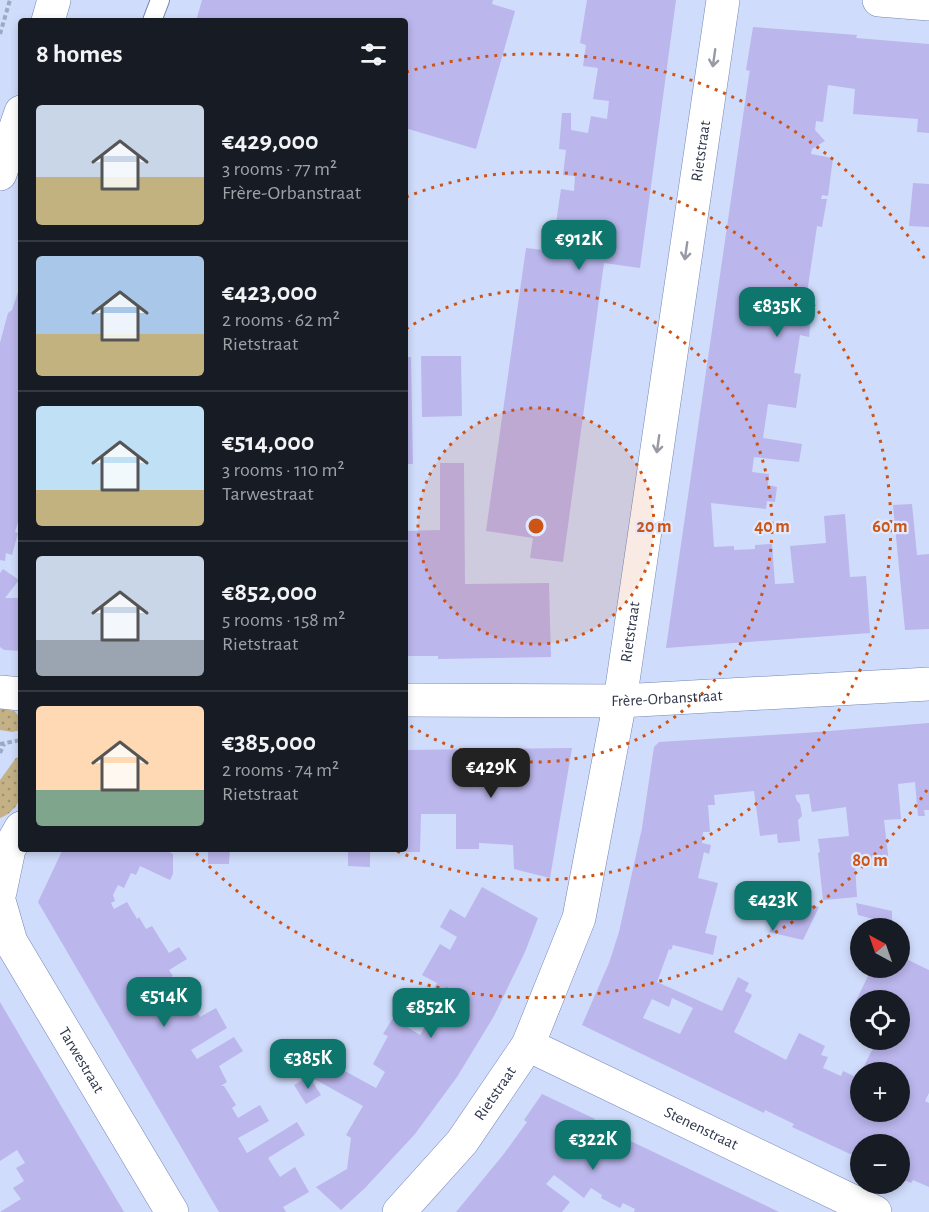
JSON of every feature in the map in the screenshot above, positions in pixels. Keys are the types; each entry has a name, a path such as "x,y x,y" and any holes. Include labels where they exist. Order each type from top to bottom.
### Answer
{"street":[{"path":"49,18 54,0"},
{"name":"Rietstraat","path":"399,1212 462,1142 528,1045 579,918 620,701 723,0"},
{"path":"879,0 929,4"},
{"path":"0,174 18,121"},
{"name":"Frère-Orbanstraat","path":"408,700 620,701 929,684"},
{"path":"0,692 18,694"},
{"path":"0,892 9,849 18,833"},
{"name":"Tarwestraat","path":"0,904 11,942 172,1212"},
{"name":"Stenenstraat","path":"528,1045 875,1212"}],"lane":[{"path":"153,18 160,0"}],"path":[{"path":"0,34 10,0"},
{"path":"0,753 2,743 18,740"}],"shaded area":[{"path":"0,708 14,711 18,715 18,731 0,730"},
{"path":"18,757 18,802 9,813 0,818 0,780"}],"building":[{"path":"202,0 493,0 492,4 515,11 476,149 408,129 408,18 197,18"},
{"path":"587,0 676,0 640,268 604,263 563,562 530,558 533,538 486,531 526,248 552,251 561,189 574,191 575,176 563,175 566,150 559,149 562,113 571,113 571,130 588,133 591,116 607,119 609,101 593,99 598,68 583,66 586,45 580,43"},
{"path":"753,27 857,35 856,38 929,44 929,133 917,132 918,119 853,114 855,89 828,85 823,122 816,121 815,130 825,141 812,149 811,154 833,158 828,196 822,195 821,199 827,199 822,227 817,226 806,300 813,301 809,337 800,335 794,373 801,374 796,408 768,404 763,438 802,444 799,462 754,457 752,472 769,474 768,485 777,487 775,502 767,501 766,509 711,503 714,547 734,546 734,550 755,549 755,545 772,544 775,584 794,583 790,546 826,543 824,516 845,514 850,577 866,576 870,633 666,648 750,71 746,70"},
{"path":"913,183 929,184 929,227 909,226"},
{"path":"18,292 18,522 15,532 18,533 12,555 6,553 5,561 0,560 0,343 8,313 12,310"},
{"path":"421,356 461,356 462,416 422,417"},
{"path":"408,357 411,357 413,464 408,464"},
{"path":"440,463 464,463 465,584 549,583 551,657 438,659 438,656 408,656 408,531 440,530"},
{"path":"912,504 917,555 929,554 929,629 905,630 893,505"},
{"path":"3,569 18,579 5,598 18,598 18,651 4,650 0,647 0,573"},
{"path":"929,723 929,810 924,810 925,816 918,816 915,782 898,784 901,819 884,820 889,863 855,866 857,897 823,900 818,839 849,836 846,807 812,812 809,794 795,795 800,804 802,816 798,820 800,841 778,843 777,834 760,836 754,791 714,795 715,805 708,805 710,832 703,832 702,843 711,845 709,854 704,852 698,878 718,883 705,933 717,936 713,955 673,945 671,950 669,949 657,982 722,1011 738,977 749,983 745,991 752,995 734,1032 786,1060 799,1033 825,1046 821,1055 828,1057 823,1068 841,1076 843,1071 850,1074 850,1122 910,1122 910,1062 866,1062 872,1050 910,1050 910,990 861,990 867,978 910,978 910,961 929,970 929,1093 925,1101 929,1103 929,1187 913,1180 910,1183 910,1134 850,1134 850,1154 792,1127 794,1124 765,1110 764,1113 582,1025 609,963 619,932 642,828 654,747 659,742","holes":["672,998 693,1008 680,1034 643,1018 652,999 669,1007"]},
{"path":"572,748 550,878 514,869 513,845 479,843 479,849 456,849 456,814 421,814 420,852 408,852 408,750"},
{"path":"62,852 169,852 173,854 173,874 170,880 140,866 136,875 131,873 124,888 118,885 113,895 115,901 111,903 114,909 127,902 146,929 152,926 169,953 179,947 187,959 169,970 173,976 155,987 162,997 182,985 200,1017 216,1008 227,1028 191,1050 197,1059 234,1037 243,1051 219,1066 227,1082 221,1086 224,1086 236,1105 232,1108 238,1118 260,1105 269,1121 238,1138 247,1153 297,1122 305,1135 268,1158 280,1177 295,1167 309,1192 283,1207 286,1212 219,1212 38,902"},
{"path":"208,852 230,852 229,864 208,864"},
{"path":"348,852 370,852 370,867 348,866"},
{"path":"482,887 538,918 525,952 494,1016 457,1077 415,1134 365,1188 341,1210 316,1187 347,1169 351,1138 346,1135 363,1106 309,1076 330,1063 376,1088 385,1072 373,1064 388,1036 383,1034 393,1018 420,1035 429,1020 419,1014 437,983 422,975 440,944 450,950 457,937 440,927 450,909 465,918"},
{"path":"785,899 819,907 803,940 769,932"},
{"path":"856,903 892,911 892,918 869,918 858,915"},
{"path":"0,1002 124,1212 0,1212 21,1199 13,1188 24,1181 16,1168 25,1163 17,1150 0,1161"},
{"path":"309,1076 321,1095 306,1104 294,1085"},
{"path":"542,1094 595,1119 593,1123 597,1125 779,1212 634,1212 635,1209 623,1203 620,1208 601,1198 602,1195 591,1188 584,1198 554,1175 546,1184 570,1202 562,1212 456,1212 503,1155 527,1122 524,1120"}]}
